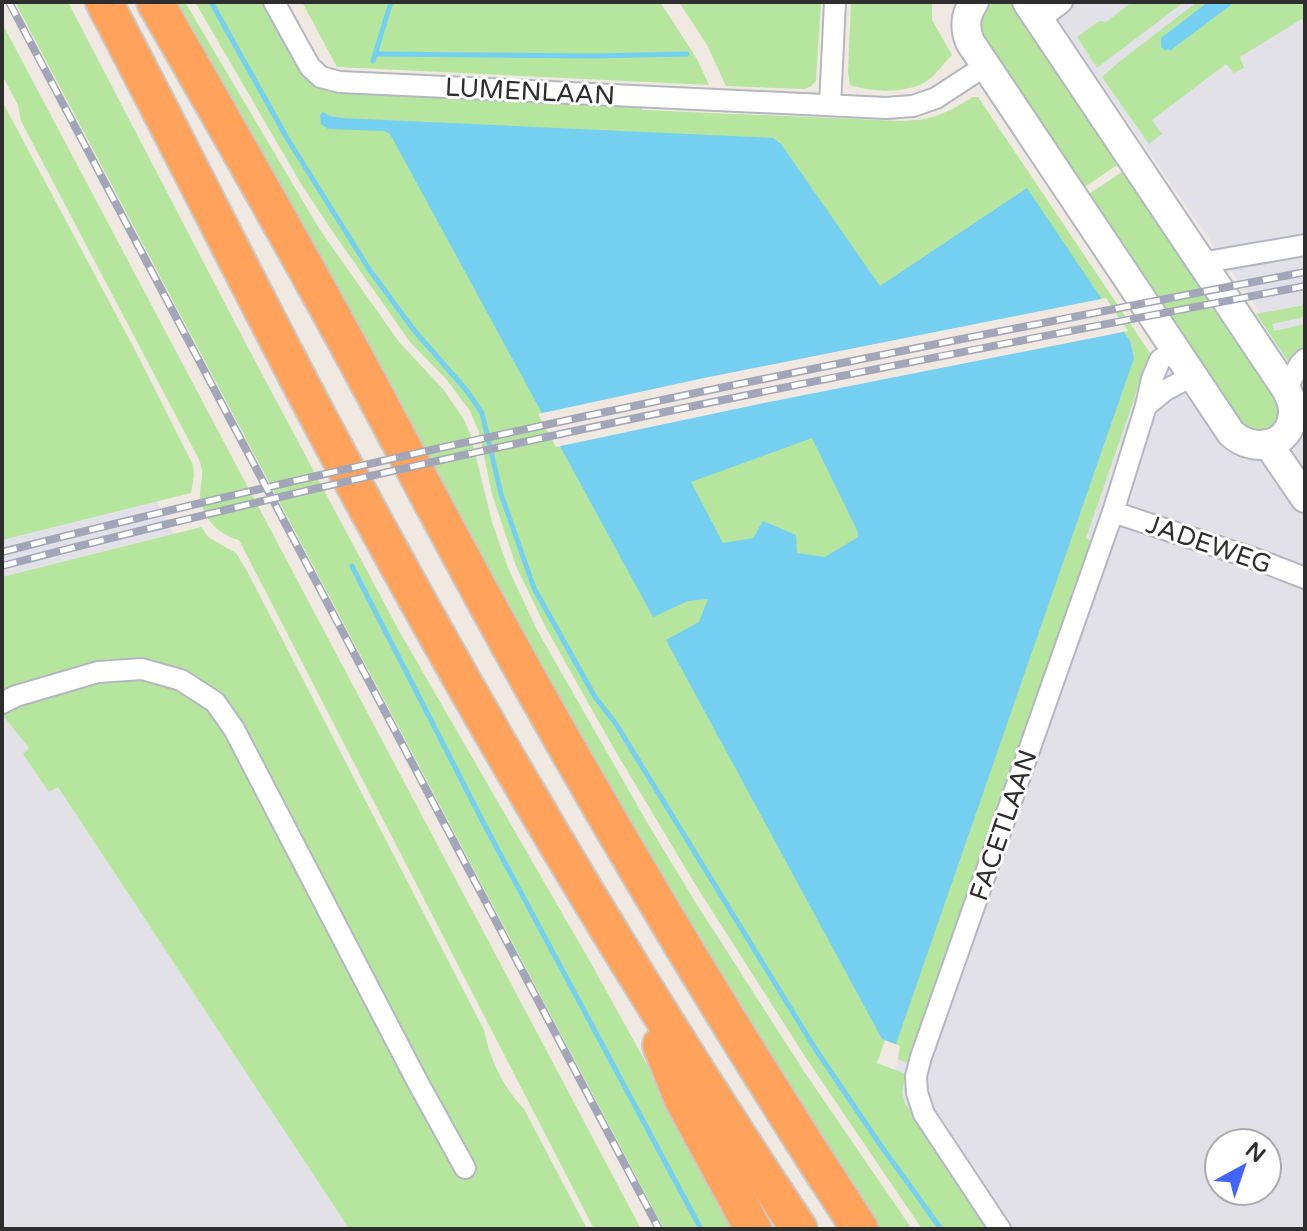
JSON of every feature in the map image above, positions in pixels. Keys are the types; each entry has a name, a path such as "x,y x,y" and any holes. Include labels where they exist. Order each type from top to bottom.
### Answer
{"highway":[{"path":"104,2 363,500 498,742 623,952 799,1229"},
{"path":"155,2 296,249 579,769 687,952 860,1229"},
{"path":"623,952 683,1100 753,1229"}],"street":[{"name":"LUMENLAAN","path":"274,2 310,67 318,75 335,81 886,108 913,106 936,98 985,66"},
{"path":"830,105 835,2"},
{"path":"974,2 968,12 966,33 970,42 1174,350 1237,439 1249,445 1276,441 1289,428 1293,413 1286,389 1201,263 1088,81 1033,11 1062,2"},
{"path":"1201,263 1305,245"},
{"name":"FACETLAAN","path":"1000,1229 924,1114 917,1093 916,1076 1113,512 1152,379 1160,360 1174,350"},
{"path":"1286,389 1305,359"},
{"path":"1146,406 1164,391 1192,376"},
{"path":"1276,441 1305,469"},
{"path":"1276,441 1305,498"},
{"name":"JADEWEG","path":"1113,512 1305,578"},
{"path":"2,703 98,672 142,669 181,680 215,702 234,729 465,1168"}],"shaded area":[{"path":"1045,2 1305,2 1305,1229 982,1229 889,1087 1140,374 1281,343"},
{"path":"126,443 538,1229 2,1229 2,481"}],"green space":[{"path":"15,2 68,2 398,629 592,965 738,1229 664,1229"},
{"path":"175,2 185,2 320,230 399,342 443,389 463,418 508,568 537,630 694,900 805,1073 912,1229 881,1229 708,952 543,669 317,250"},
{"path":"195,2 263,2 302,72 315,84 338,91 642,105 642,110 900,121 938,115 978,97 1150,353 1086,538 1091,541 910,1064 898,1059 900,1046 885,1040 877,1063 906,1074 902,1092 905,1103 988,1229 922,1229 806,1058 695,884 545,626 516,566 492,494 479,432 470,411 446,379 410,342 328,225"},
{"path":"302,2 660,2 697,59 709,85 337,67"},
{"path":"679,2 821,2 816,81 804,89 726,86 707,45"},
{"path":"851,2 932,2 932,20 952,55 925,82 908,89 888,91 850,85"},
{"path":"994,2 1016,2 1126,159 1076,193 979,48 979,15"},
{"path":"1132,2 1184,2 1097,68 1077,37 1099,21 1106,22"},
{"path":"1197,2 1208,2 1161,38 1171,49 1235,2 1305,2 1305,17 1240,57 1244,68 1234,73 1226,64 1152,120 1162,134 1149,144 1102,77"},
{"path":"2,23 641,1229 594,1229 239,540 224,534 207,518 201,503 202,473 198,458 21,121 18,105 2,75"},
{"path":"2,101 135,350 193,465 194,475 191,493 2,540"},
{"path":"1131,166 1269,374 1281,415 1272,429 1248,435 1080,200"},
{"path":"1305,305 1305,317 1272,324 1274,331 1305,324 1305,354 1292,367 1256,314"},
{"path":"201,527 208,537 236,553 247,571 484,1030 498,1072 524,1109 587,1229 348,1227 58,787 49,792 23,754 29,748 2,714 2,577"}],"water":[{"path":"1208,2 1235,2 1171,50 1161,47 1161,38"},
{"path":"323,112 341,118 773,138 781,144 880,286 1027,188 1130,341 1134,358 896,1044 882,1039 666,640 699,622 708,599 688,601 653,617 390,134 384,131 328,129 321,124 320,115","holes":["812,438 858,537 825,557 797,553 796,535 763,521 753,538 723,543 691,482"]}],"pier":[{"path":"1106,298 1128,331 556,447 538,414 704,378"}],"waterway":[{"path":"211,2 287,138 369,269 413,329 482,413 501,494 534,588 595,697 616,724 816,1050 941,1229"},
{"path":"373,61 391,2"},
{"path":"375,54 687,54"},
{"path":"352,566 482,820 701,1229"}],"railway":[{"path":"9,2 659,1229"},
{"path":"2,552 489,437 1305,272"},
{"path":"2,566 326,486 488,450 814,381 1305,286"}]}
